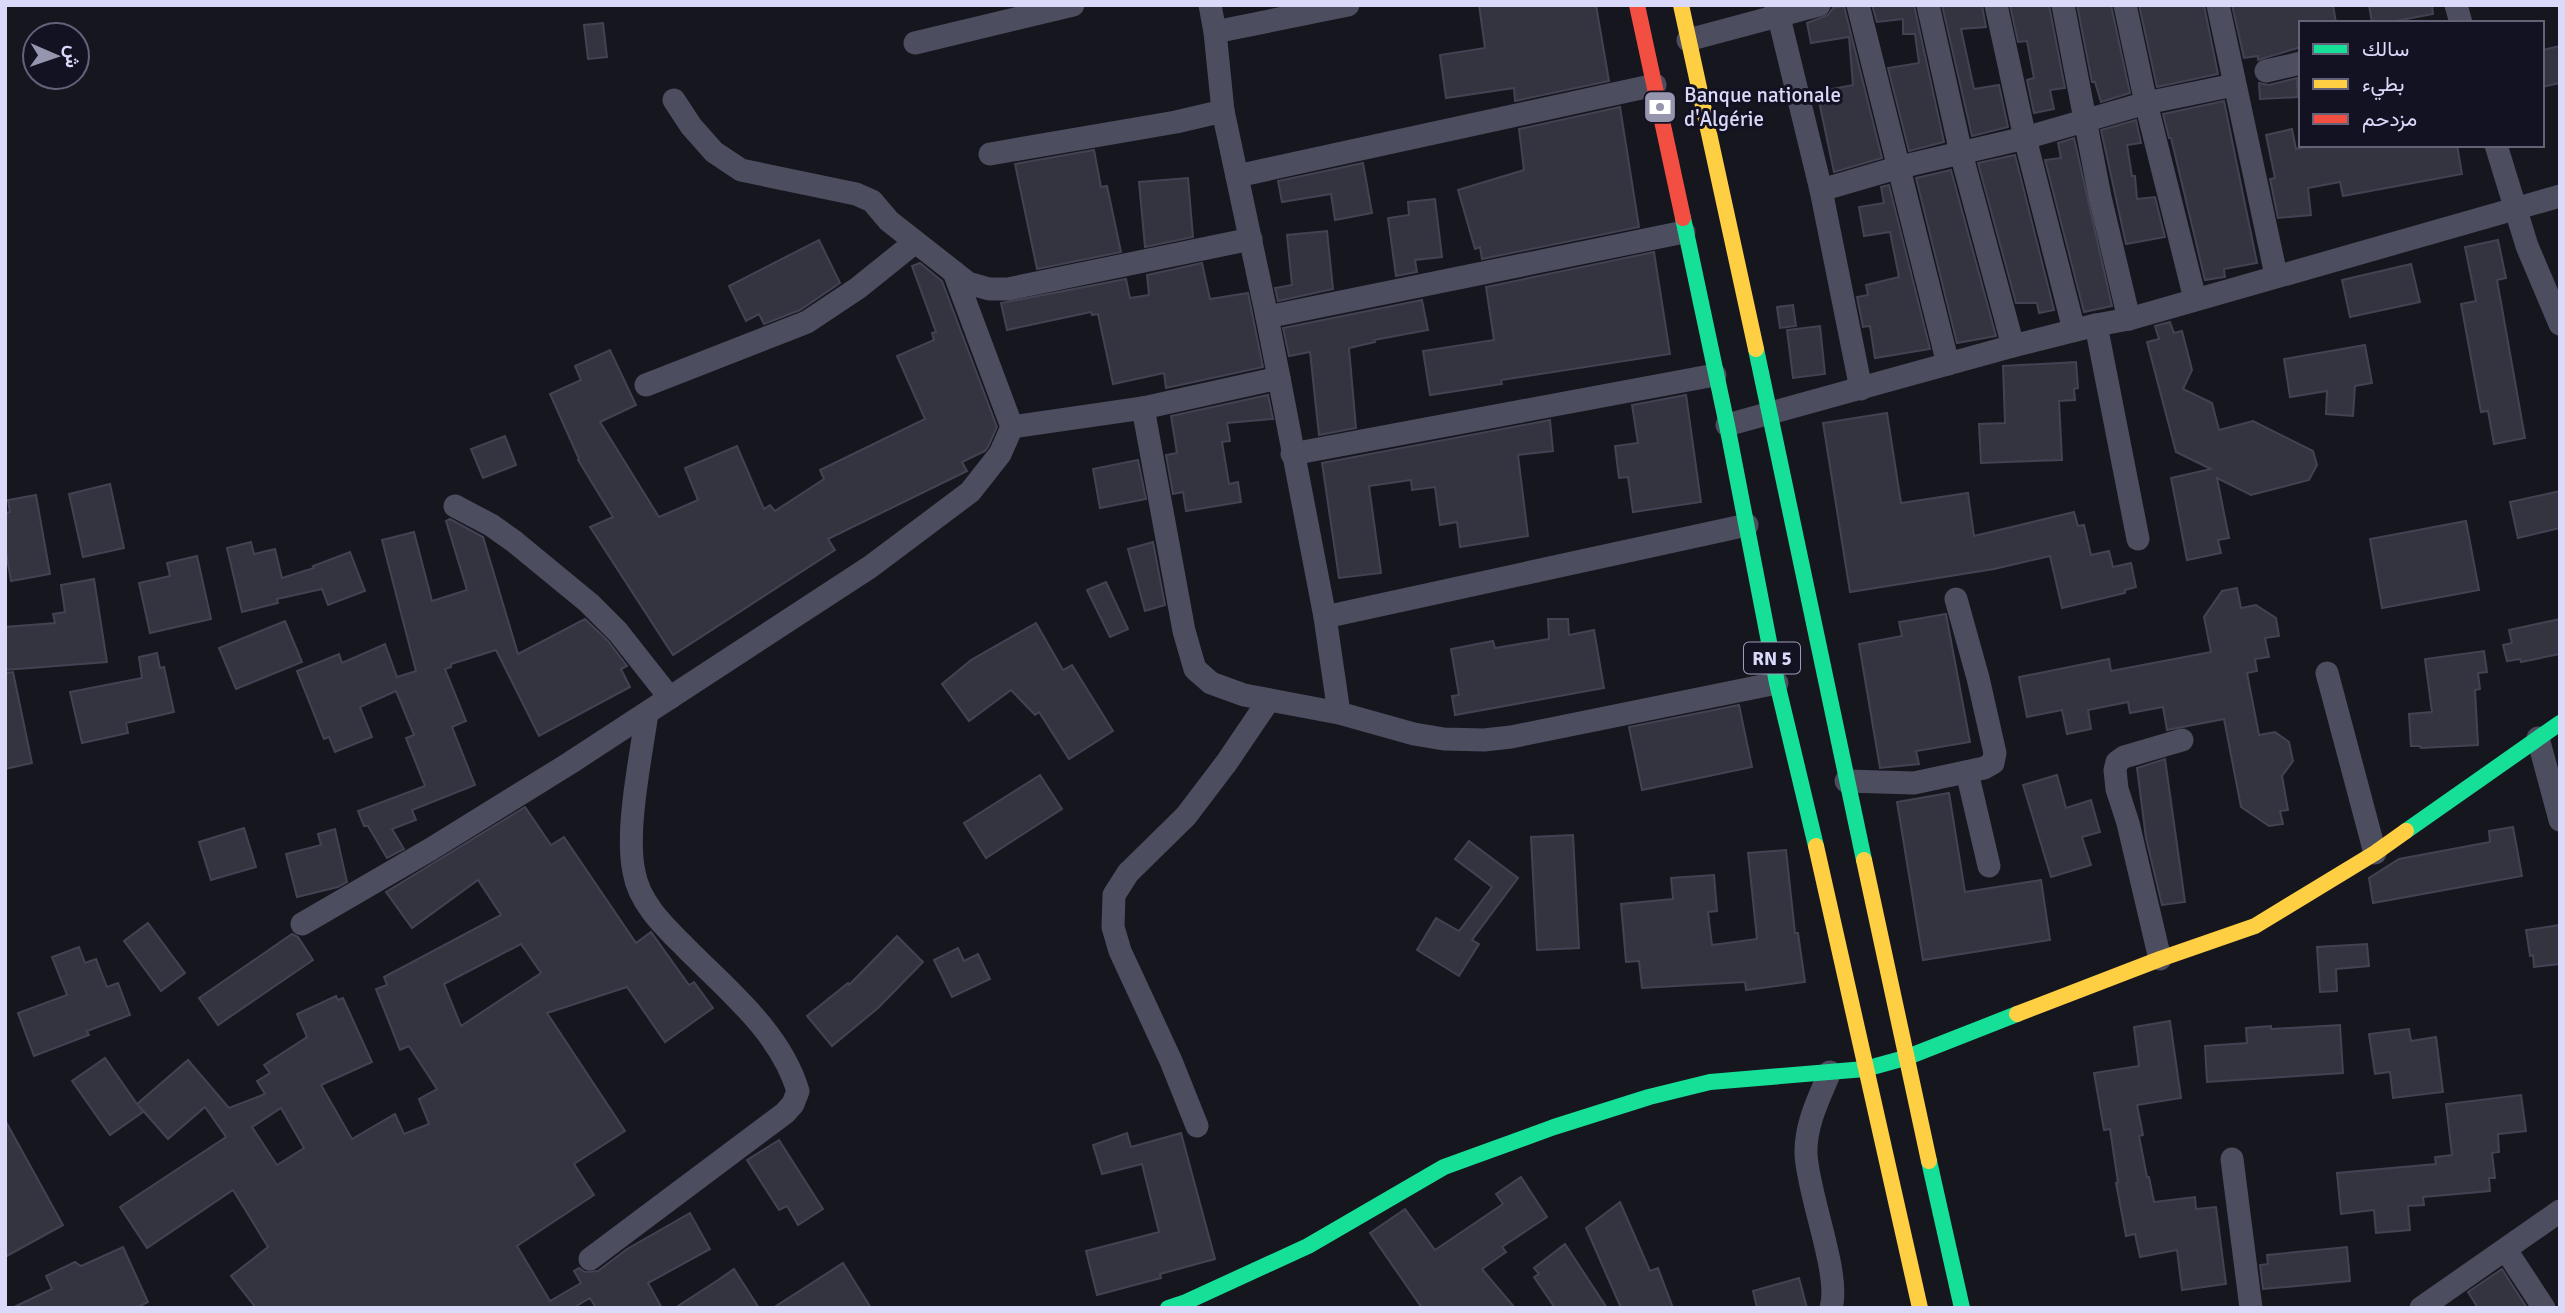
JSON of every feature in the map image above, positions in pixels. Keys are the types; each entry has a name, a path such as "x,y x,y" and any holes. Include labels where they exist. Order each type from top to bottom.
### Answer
{"main road":[{"name":"RN 5","path":"1637,5 1727,425 1777,683 1920,1308"},
{"name":"RN 5","path":"1681,5 1770,413 1905,1058 1962,1308"},
{"path":"1168,1308 1308,1246 1444,1167 1554,1128 1649,1097 1710,1082 1865,1069 1905,1058 2160,959 2255,926 2375,853 2560,723"}],"street":[{"path":"915,43 1073,5"},
{"path":"1210,5 1223,111 1279,378 1325,617 1339,713"},
{"path":"1215,32 1348,5"},
{"path":"1688,40 1777,11 1819,5"},
{"path":"1858,5 1948,363"},
{"path":"1928,5 1961,153 2013,346"},
{"path":"1996,5 2025,138 2085,328 2138,539"},
{"path":"2063,5 2100,197 2129,318"},
{"path":"2126,5 2146,103 2195,299"},
{"path":"2218,5 2276,275"},
{"path":"1777,11 1821,190 1861,389"},
{"path":"2266,71 2299,63"},
{"path":"1237,176 1655,85"},
{"path":"1821,190 1900,167 2025,138 2146,103 2234,85"},
{"path":"674,100 691,126 715,152 741,170 856,194 872,201 889,221 914,243 933,254 968,284 989,289 1009,289 1251,239"},
{"path":"990,154 1176,122 1223,111"},
{"path":"2497,147 2514,209 2560,324"},
{"path":"1727,425 1948,363 2129,318 2560,196"},
{"path":"1267,317 1684,232"},
{"path":"646,385 807,322 858,288 914,243"},
{"path":"302,924 443,842 647,713 870,567 970,492 1000,454 1012,427 954,272"},
{"path":"1292,454 1715,375"},
{"path":"1012,427 1143,408 1279,378"},
{"path":"1143,408 1184,631 1195,668 1211,683 1221,688 1339,713 1414,734 1484,740 1511,737 1777,683"},
{"path":"455,506 491,525 515,542 589,603 618,632 670,698"},
{"path":"1325,617 1747,525"},
{"path":"1846,781 1914,783 1990,766 1995,758 1978,678 1956,599"},
{"path":"2327,673 2375,853"},
{"path":"1197,1126 1171,1061 1120,951 1113,927 1114,895 1128,873 1186,816 1269,700"},
{"path":"590,1259 785,1113 793,1104 797,1091 780,1048 670,932 643,899 634,872 632,845 634,808 647,713"},
{"path":"2538,738 2560,820"},
{"path":"2160,959 2128,823 2117,789 2115,770 2117,762 2124,757 2182,740"},
{"path":"1967,772 1989,866"},
{"path":"1830,1072 1809,1123 1806,1153 1811,1194 1833,1282 1830,1308"},
{"path":"2232,1159 2251,1308"},
{"path":"2424,1307 2560,1211"},
{"path":"2506,1250 2544,1308"}],"building":[{"path":"1479,5 1596,5 1609,81 1515,101 1514,88 1446,98 1440,55 1485,48"},
{"path":"1872,5 1914,5 1944,142 1909,151 1888,68 1919,63 1915,34 1903,34 1903,19 1877,22"},
{"path":"1942,5 1982,5 1986,27 1961,29 1974,89 1999,85 2008,127 1972,136"},
{"path":"2010,5 2049,5 2065,88 2050,90 2054,109 2034,113 2027,80 2034,78 2027,41 2018,42"},
{"path":"2077,5 2111,5 2130,93 2101,102 2095,82 2092,82"},
{"path":"2139,5 2204,5 2218,74 2157,87"},
{"path":"2232,5 2333,5 2336,21 2299,21 2299,48 2258,60 2258,56 2244,58"},
{"path":"2369,5 2432,5 2433,14 2396,21 2372,21"},
{"path":"1844,6 1882,158 1834,172 1817,92 1853,85 1849,37 1811,43 1807,23 1828,15 1833,8"},
{"path":"603,23 607,57 588,59 584,25"},
{"path":"2560,46 2560,83 2544,87 2544,50"},
{"path":"2297,78 2298,97 2260,99 2259,83 2269,85"},
{"path":"2224,101 2257,263 2224,269 2225,277 2205,280 2163,114"},
{"path":"1620,107 1639,227 1482,259 1480,247 1475,249 1458,190 1524,170 1519,129"},
{"path":"2136,120 2141,143 2127,145 2132,176 2135,176 2137,199 2155,197 2165,237 2126,244 2101,130"},
{"path":"2292,129 2296,149 2457,147 2462,174 2343,196 2340,182 2308,188 2311,215 2278,218 2270,179 2275,178 2266,135"},
{"path":"2074,138 2112,306 2084,312 2045,160 2061,158 2058,143"},
{"path":"1094,150 1101,187 1107,186 1121,252 1037,269 1015,164"},
{"path":"2015,155 2054,310 2039,313 2037,303 2016,303 1978,163"},
{"path":"1363,163 1372,213 1335,220 1331,194 1282,202 1278,181"},
{"path":"1951,170 1996,336 1957,343 1916,178"},
{"path":"1188,178 1193,237 1145,247 1139,182"},
{"path":"1889,185 1930,349 1875,358 1870,326 1863,327 1857,297 1868,295 1866,285 1899,277 1890,232 1864,236 1859,207 1884,203 1881,187"},
{"path":"1435,199 1442,257 1415,260 1417,272 1396,276 1388,218 1409,215 1408,202"},
{"path":"1327,231 1333,289 1278,301 1275,288 1292,285 1287,235"},
{"path":"819,240 840,283 800,310 764,324 759,314 746,321 729,286"},
{"path":"2498,240 2506,278 2497,280 2525,438 2494,444 2488,411 2481,412 2461,304 2476,301 2465,247"},
{"path":"1654,252 1670,354 1501,380 1502,384 1430,395 1423,351 1494,340 1486,287"},
{"path":"920,263 942,281 997,427 988,447 962,462 967,471 828,539 835,550 673,655 590,527 613,517 578,460 550,394 581,380 575,366 610,350 636,405 600,422 659,517 698,500 685,468 737,446 764,509 770,505 775,511 824,479 820,470 925,419 897,356 934,340 932,333 936,332 912,266"},
{"path":"1202,263 1210,299 1248,293 1263,367 1166,388 1164,373 1113,384 1098,314 1092,315 1091,312 1007,330 1001,303 1126,279 1130,298 1149,295 1147,275"},
{"path":"2411,264 2420,302 2350,317 2342,280"},
{"path":"1422,300 1428,330 1374,340 1375,342 1349,348 1356,428 1319,435 1310,352 1289,356 1283,328"},
{"path":"1793,305 1796,326 1780,328 1777,307"},
{"path":"2170,322 2174,333 2182,331 2192,370 2183,389 2212,403 2219,430 2253,421 2313,451 2317,465 2309,480 2251,495 2217,478 2229,538 2218,540 2221,553 2187,560 2171,478 2211,469 2176,452 2147,342 2159,339 2155,326"},
{"path":"1820,326 1825,374 1793,378 1787,330"},
{"path":"2365,345 2372,383 2355,386 2353,416 2326,414 2327,391 2290,397 2284,359"},
{"path":"2076,362 2078,388 2074,389 2075,400 2059,401 2062,460 1981,463 1979,424 2005,423 2003,366"},
{"path":"1268,395 1273,419 1227,423 1230,441 1222,442 1229,484 1238,482 1241,502 1186,511 1183,492 1173,494 1166,455 1177,453 1171,416"},
{"path":"1686,395 1701,502 1633,512 1628,477 1619,478 1615,446 1638,443 1632,405"},
{"path":"1887,413 1901,503 1968,493 1974,536 2074,512 2078,526 2084,525 2091,555 2109,551 2113,567 2131,563 2136,587 2125,590 2125,593 2062,608 2050,556 1994,569 1850,592 1823,423"},
{"path":"1550,420 1553,451 1518,455 1528,536 1460,547 1457,522 1440,525 1435,487 1412,490 1411,480 1369,486 1381,573 1339,578 1322,463"},
{"path":"505,436 516,465 483,478 471,449"},
{"path":"1138,460 1146,499 1100,508 1093,469"},
{"path":"110,484 124,548 83,557 69,494"},
{"path":"2560,491 2560,528 2518,538 2510,502"},
{"path":"36,495 50,574 11,581 5,546 5,513 10,512 8,500"},
{"path":"450,519 483,537 518,654 585,619 608,641 627,666 621,669 630,687 539,736 496,650 451,664 451,667 445,669 466,721 452,727 475,785 412,810 416,820 392,829 404,849 387,858 368,826 364,826 358,811 425,786 406,738 414,735 396,691 360,707 372,737 335,752 329,737 324,739 297,671 339,654 342,663 385,644 397,677 416,671 382,540 414,532 432,601 467,590 446,521"},
{"path":"2466,521 2479,590 2382,608 2370,539"},
{"path":"251,542 254,554 275,549 282,578 350,552 365,591 328,605 322,589 277,599 278,603 242,612 227,548"},
{"path":"1153,542 1165,605 1145,611 1128,549"},
{"path":"197,556 211,619 150,633 139,583 170,576 167,563"},
{"path":"94,579 107,662 5,670 5,627 55,623 53,614 65,612 61,585"},
{"path":"1106,582 1128,629 1110,637 1087,590"},
{"path":"2237,588 2241,608 2256,605 2276,618 2279,636 2265,638 2269,657 2255,659 2257,671 2247,673 2259,735 2275,732 2289,742 2293,761 2282,776 2288,810 2280,811 2283,824 2269,826 2241,807 2224,719 2167,730 2163,707 2130,713 2128,702 2088,710 2091,729 2067,734 2062,710 2027,717 2019,677 2109,659 2111,671 2211,652 2204,617 2222,591"},
{"path":"1946,614 1970,742 1916,751 1919,764 1880,768 1859,644 1902,636 1899,622"},
{"path":"1548,619 1568,619 1569,635 1594,630 1604,688 1455,715 1452,696 1459,695 1451,649 1493,641 1495,648 1549,639"},
{"path":"2560,619 2560,654 2521,662 2520,659 2507,661 2503,645 2512,643 2509,630"},
{"path":"285,621 302,662 236,689 219,648"},
{"path":"1036,623 1063,670 1072,665 1113,731 1069,759 1039,712 1035,715 1011,690 969,721 942,684 971,660"},
{"path":"2484,651 2487,672 2478,673 2480,689 2475,690 2478,745 2421,748 2411,746 2409,714 2432,712 2425,659"},
{"path":"157,653 160,668 164,667 174,712 126,723 128,733 82,743 70,692 142,678 139,657"},
{"path":"13,672 32,763 5,769 5,673"},
{"path":"1739,705 1752,767 1642,790 1629,727"},
{"path":"2165,759 2185,902 2162,905 2146,838 2137,768"},
{"path":"1040,775 1062,809 986,858 964,823"},
{"path":"2057,775 2066,808 2091,800 2100,832 2082,837 2091,865 2051,877 2023,785"},
{"path":"1949,793 1965,892 2041,880 2050,940 1923,960 1897,802"},
{"path":"525,807 551,845 564,837 636,943 651,932 689,985 694,982 713,1008 665,1042 627,987 547,1013 625,1131 574,1164 594,1195 517,1246 550,1301 581,1283 574,1271 579,1268 585,1272 598,1271 627,1249 690,1213 710,1249 648,1283 662,1308 596,1308 590,1298 573,1308 256,1308 231,1276 268,1247 233,1190 147,1248 120,1207 226,1137 205,1107 168,1139 138,1105 143,1112 110,1135 72,1081 105,1058 137,1104 188,1060 229,1108 265,1094 257,1081 270,1073 264,1065 307,1037 297,1014 336,996 338,1000 343,998 372,1062 321,1085 352,1139 395,1114 404,1134 429,1124 419,1099 437,1089 409,1046 400,1050 376,989 387,985 384,977 501,915 478,880 412,928 386,892","holes":["521,944 541,973 461,1026 444,984","281,1108 304,1148 277,1165 252,1127"]},
{"path":"2513,827 2522,876 2373,903 2369,878 2399,859 2490,842 2489,831"},
{"path":"244,828 256,867 211,880 199,842"},
{"path":"335,829 347,882 338,887 297,897 286,854 321,845 318,834"},
{"path":"1573,835 1579,948 1537,950 1531,837"},
{"path":"1469,841 1518,878 1472,940 1479,944 1459,976 1417,950 1436,918 1459,931 1492,887 1455,859"},
{"path":"1786,850 1795,933 1798,933 1805,982 1746,990 1745,982 1642,988 1639,961 1626,962 1621,904 1673,899 1671,878 1714,875 1717,911 1708,912 1712,945 1757,939 1748,853"},
{"path":"148,923 185,973 161,991 124,941"},
{"path":"2560,925 2560,964 2534,967 2526,930"},
{"path":"292,934 298,937 313,960 218,1025 199,998"},
{"path":"897,936 923,962 878,1008 832,1046 807,1016 848,983 849,985"},
{"path":"2367,944 2369,966 2336,969 2337,991 2320,992 2317,947"},
{"path":"79,947 85,963 96,959 107,987 118,983 130,1015 87,1031 89,1035 34,1056 18,1013 67,995 52,957"},
{"path":"958,948 964,961 978,954 990,979 952,997 934,960"},
{"path":"2170,1021 2181,1098 2137,1105 2143,1135 2139,1136 2147,1177 2154,1202 2195,1197 2196,1209 2216,1207 2226,1284 2182,1290 2177,1250 2140,1257 2135,1234 2126,1236 2110,1129 2104,1130 2094,1073 2139,1066 2134,1027"},
{"path":"2340,1025 2343,1073 2207,1082 2205,1046 2247,1043 2246,1028"},
{"path":"2409,1029 2411,1041 2436,1037 2443,1092 2393,1098 2390,1072 2375,1074 2369,1034"},
{"path":"2521,1095 2526,1131 2498,1134 2499,1152 2492,1153 2495,1178 2489,1178 2490,1191 2423,1197 2424,1205 2408,1206 2410,1230 2376,1233 2374,1210 2341,1214 2337,1173 2436,1164 2435,1157 2452,1155 2446,1104"},
{"path":"5,1120 63,1225 5,1257"},
{"path":"1127,1133 1131,1147 1181,1133 1215,1259 1160,1274 1161,1278 1097,1295 1086,1251 1159,1232 1142,1164 1102,1174 1093,1145"},
{"path":"779,1140 823,1209 798,1225 787,1206 779,1210 747,1160"},
{"path":"1521,1177 1547,1217 1502,1247 1506,1252 1482,1269 1515,1308 1422,1308 1370,1233 1405,1209 1435,1250 1503,1204 1496,1194"},
{"path":"1620,1202 1650,1271 1658,1268 1673,1308 1621,1308 1586,1228"},
{"path":"1565,1244 1607,1308 1555,1308 1534,1277 1539,1274 1534,1268"},
{"path":"123,1247 148,1302 136,1308 12,1308 52,1289 46,1276 75,1262 81,1266"},
{"path":"2347,1247 2350,1281 2263,1289 2260,1265 2268,1264 2267,1255"},
{"path":"843,1263 871,1308 773,1308"},
{"path":"734,1269 759,1308 675,1308 718,1280"},
{"path":"2502,1269 2527,1308 2478,1308 2468,1292"},
{"path":"1799,1278 1807,1308 1757,1308 1753,1291"}],"traffic: fast":[{"path":"1683,218 1727,425 1777,683 1816,846"},
{"path":"1756,349 1864,860"},
{"path":"2406,831 2560,723"},
{"path":"1168,1308 1308,1246 1444,1167 1554,1127 1649,1097 1710,1082 1865,1069 1905,1058 2017,1014"},
{"path":"1929,1161 1962,1308"}],"traffic: slow":[{"path":"1681,5 1756,349"},
{"path":"2017,1014 2255,926 2375,853 2406,831"},
{"path":"1816,846 1920,1308"},
{"path":"1864,860 1929,1161"}],"traffic: jam":[{"path":"1637,5 1683,218"}],"place":[{"name":"Banque nationale d'Algérie","path":"1660,107"}]}
